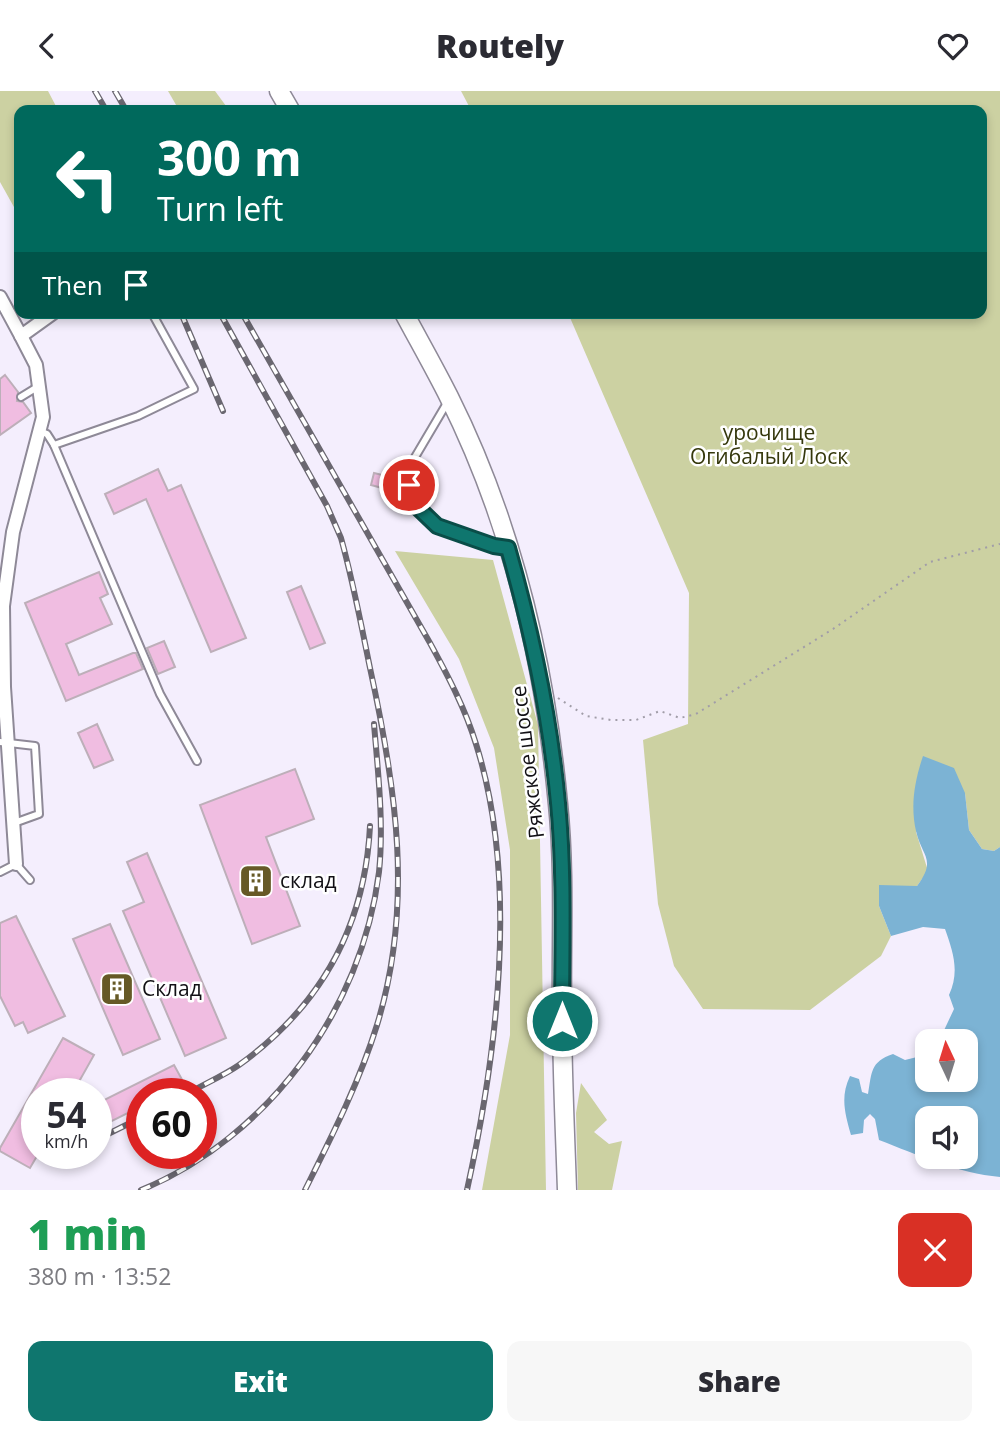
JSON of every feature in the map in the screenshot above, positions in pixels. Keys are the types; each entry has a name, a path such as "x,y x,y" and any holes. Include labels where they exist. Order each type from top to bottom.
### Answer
{"main road":[{"name":"Ряжское шоссе","path":"407,319 450,398 476,459 508,548 543,688 556,782 561,845 562,1021 568,1190"}],"street":[{"path":"0,297 36,365 43,417 13,532 3,606 3,742 16,864"},
{"path":"21,336 45,319"}],"lane":[{"path":"54,445 138,416 194,390 155,319"},
{"path":"20,397 39,386"},
{"path":"450,398 408,469 411,501 437,526 494,546 508,548"},
{"path":"40,431 47,434 54,445 160,694 197,761"},
{"path":"3,742 35,746 39,814 13,824"},
{"path":"0,873 16,864 30,880"}],"path":[{"path":"543,688 586,716 636,720 660,711 680,718 696,714 833,629 930,562 1000,544"}],"green space":[{"path":"0,91 48,91 55,105 14,105 14,207 0,182"},
{"path":"168,91 215,91 225,105 176,105"},
{"name":"урочище Огибалый Лоск","path":"461,91 1000,91 1000,847 994,851 982,849 969,830 965,793 916,832 928,871 917,886 879,906 891,936 881,956 810,1010 703,1009 674,966 658,904 643,740 688,724 689,593 571,319 987,319 987,105 468,105"},
{"path":"395,551 493,560 538,725 546,1190 482,1190 510,1035 510,850 494,748 459,659"},
{"path":"581,1083 607,1120 594,1132 609,1144 622,1141 612,1190 578,1190 576,1113"}],"water":[{"path":"923,756 954,768 965,793 969,830 982,849 994,851 1000,847 1000,1177 962,1169 978,1169 978,1106 915,1106 915,1154 879,1140 875,1119 870,1114 864,1120 863,1133 851,1135 845,1113 844,1098 850,1076 859,1079 862,1092 868,1094 876,1064 893,1054 905,1060 915,1058 915,1092 978,1092 978,1029 945,1029 954,1009 949,995 955,970 945,929 923,927 891,936 879,906 879,885 917,886 926,870 926,858 916,831 913,812 916,783"}],"building":[{"path":"5,375 18,392 17,401 23,402 31,413 0,435 0,379"},
{"path":"158,469 168,491 181,485 246,638 211,652 146,499 114,514 105,494"},
{"path":"374,473 403,480 404,494 371,485"},
{"path":"99,572 108,594 100,598 112,624 66,644 79,675 133,653 136,653 143,669 66,701 25,603"},
{"path":"301,586 325,643 310,649 287,592"},
{"path":"164,641 175,667 158,674 147,648"},
{"path":"97,724 113,760 94,768 78,733"},
{"name":"склад","path":"295,769 314,819 266,837 300,926 252,944 200,805"},
{"path":"147,853 226,1038 185,1056 123,911 144,902 127,862"},
{"path":"16,916 65,1016 28,1033 23,1022 15,1026 0,996 0,923"},
{"name":"Склад","path":"110,924 160,1039 123,1055 73,939"},
{"path":"63,1038 94,1055 81,1078 40,1078"},
{"path":"174,1065 181,1078 148,1078"},
{"path":"126,1089 126,1114 112,1121 112,1096"},
{"path":"21,1111 21,1163 0,1151"}],"railway":[{"path":"95,91 103,105"},
{"path":"115,91 123,105"},
{"path":"184,319 223,411"},
{"path":"223,319 327,506 341,538 379,713 393,802 398,891 388,980 377,1025 362,1068 305,1190"},
{"path":"245,319 430,643 450,680 476,744 489,797 497,852 499,967 487,1082 467,1190"},
{"path":"141,1190 187,1167 230,1137 268,1102 302,1063 330,1019 353,972 369,923 379,872 381,817 374,724"},
{"path":"216,1078 239,1065 268,1042 293,1017 315,990 333,961 359,898 370,826"},
{"path":"112,1132 126,1125"}],"place":[{"name":"склад","path":"256,881"},
{"name":"Склад","path":"117,989"}],"route":[{"path":"409,485 411,501 437,526 471,539 508,548 537,659 547,711 559,806 562,1021"}]}
